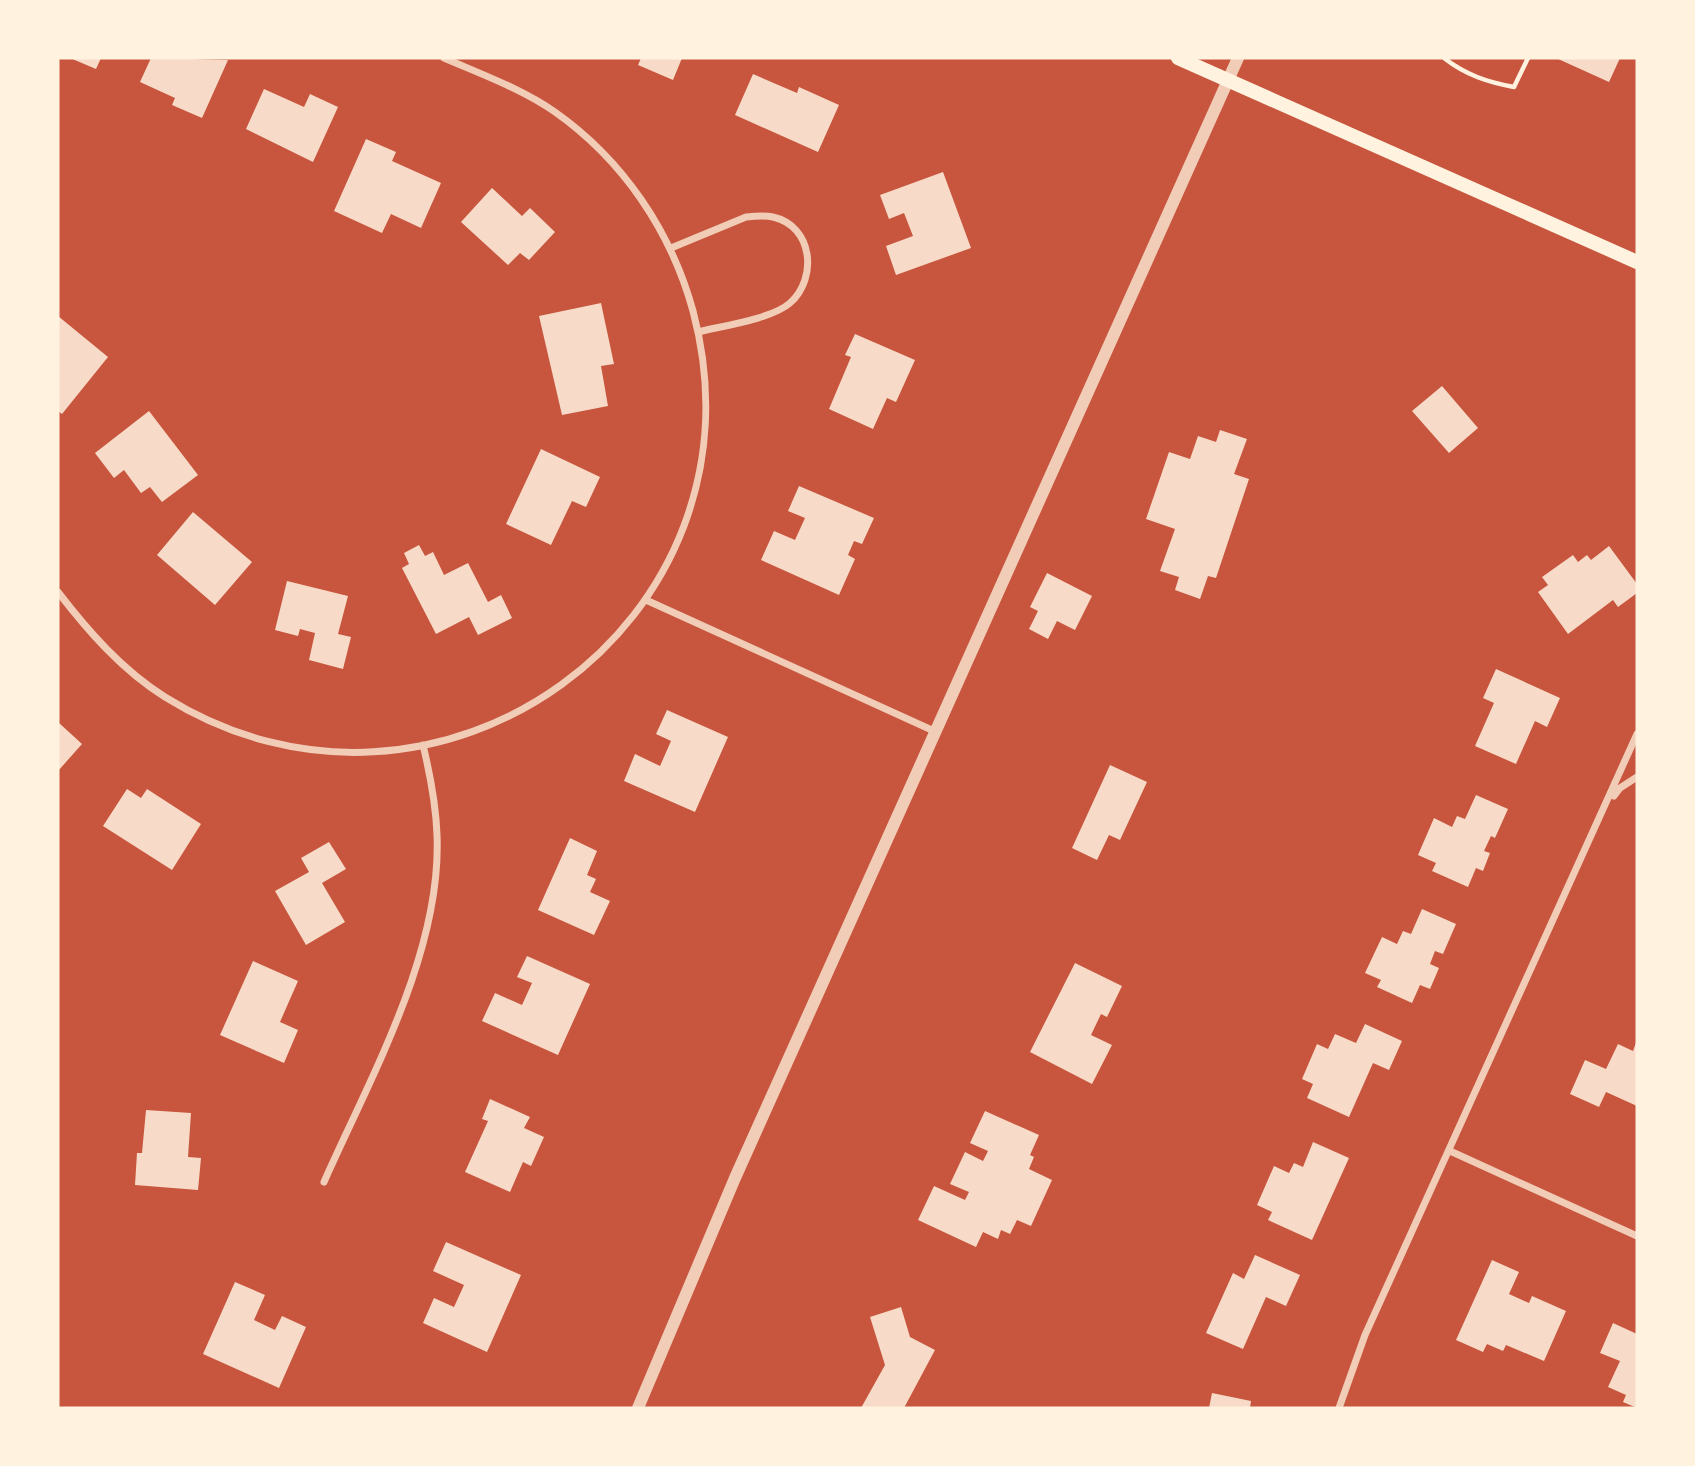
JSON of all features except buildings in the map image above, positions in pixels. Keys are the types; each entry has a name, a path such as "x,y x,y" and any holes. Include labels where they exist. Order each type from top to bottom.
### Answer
{"main road":[{"path":"1178,58 1637,261"}],"street":[{"path":"58,592 86,627 129,671 163,696 235,732 278,745 337,753 383,752 423,745 456,738 498,723 532,706 587,665 646,600 675,547 690,508 705,429 705,394 698,332 687,288 671,248 645,204 619,170 588,138 529,97 444,58"},
{"path":"638,1408 729,1191 1238,58"},
{"path":"671,248 746,217 759,216 774,217 786,223 797,231 805,245 809,261 807,278 789,304 698,332"},
{"path":"646,600 934,732"},
{"path":"1339,1408 1365,1335 1607,806 1637,734"},
{"path":"324,1182 407,991 421,953 430,915 437,835 431,778 423,745"},
{"path":"1607,806 1620,788 1637,777"},
{"path":"1450,1151 1637,1236"}],"path":[{"path":"1444,58 1463,72 1514,87 1528,58"}]}
